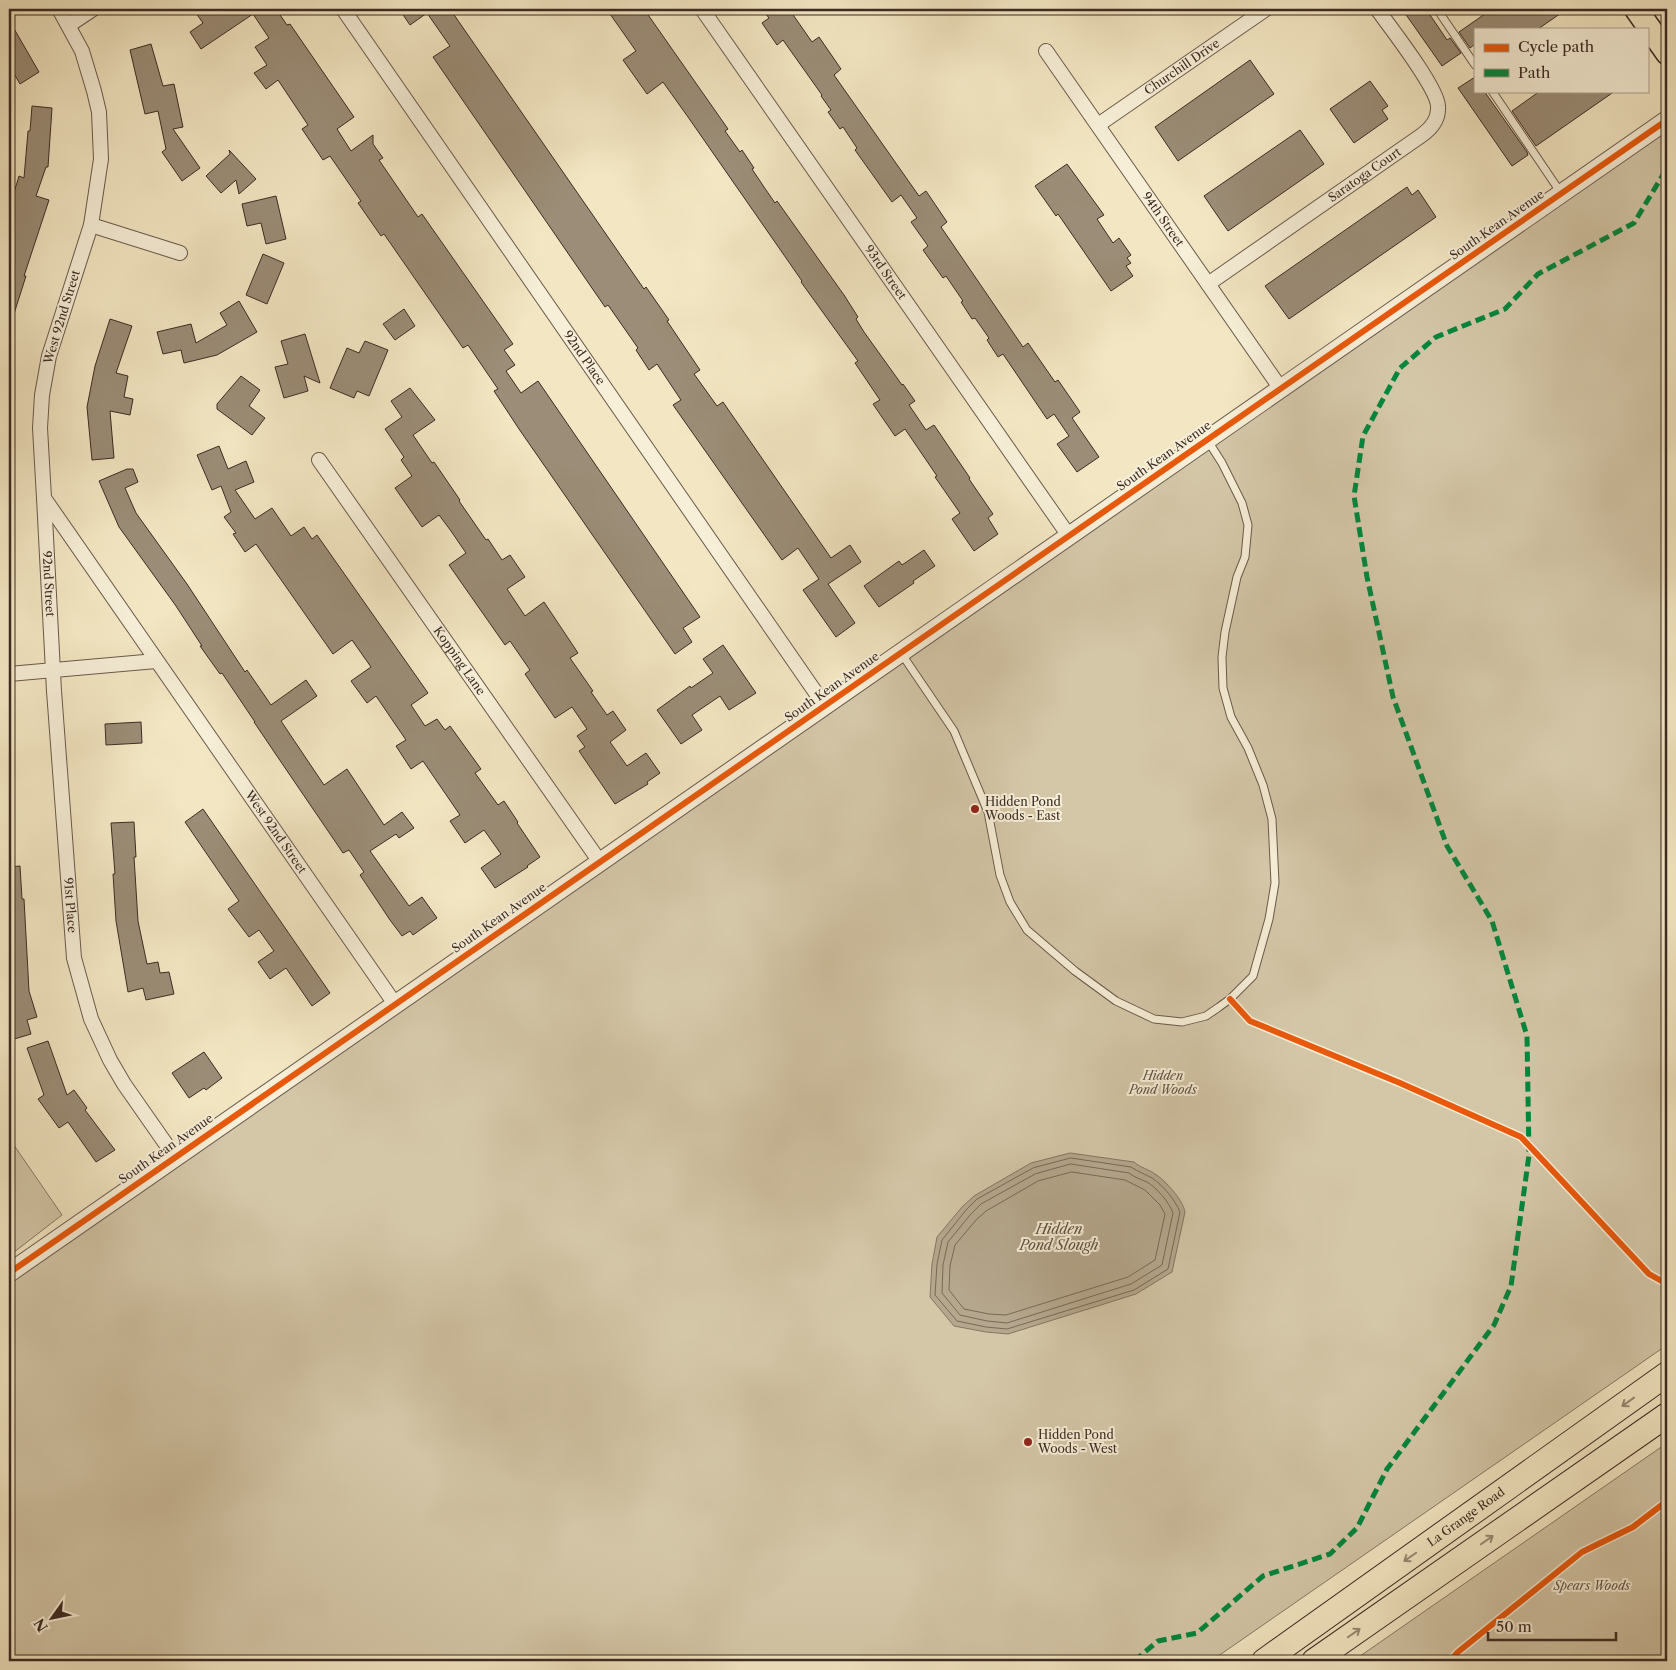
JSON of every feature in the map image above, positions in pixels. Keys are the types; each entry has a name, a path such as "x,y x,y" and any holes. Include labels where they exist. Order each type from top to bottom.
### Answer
{"highway":[{"name":"La Grange Road","path":"1264,1661 1667,1374"},
{"path":"1314,1661 1667,1415"}],"main road":[{"path":"1636,9 1667,53"}],"street":[{"name":"West 92nd Street","path":"59,9 82,51 99,112 101,159 91,225 49,356 42,395 40,428 44,498 395,1004"},
{"path":"69,25 93,9"},
{"name":"92nd Place","path":"343,9 825,706"},
{"name":"93rd Street","path":"702,9 1069,536"},
{"name":"Churchill Drive","path":"1098,125 1266,9"},
{"name":"Saratoga Court","path":"1208,284 1433,126 1439,108 1434,92 1377,9"},
{"name":"94th Street","path":"1046,51 1281,389"},
{"name":"South Kean Avenue","path":"9,1273 1667,120"},
{"path":"91,225 180,253"},
{"name":"Kopping Lane","path":"319,460 600,862"},
{"name":"92nd Street","path":"44,498 54,671"},
{"path":"9,674 156,661"},
{"name":"91st Place","path":"54,671 74,958 91,1019 110,1060 124,1084 175,1157"}],"lane":[{"path":"1437,9 1474,64"},
{"path":"1494,92 1562,194"},
{"path":"901,652 954,731 988,812 1000,875 1010,902 1027,930 1075,971 1116,1001 1154,1019 1182,1022 1206,1016 1220,1007 1253,976 1269,919 1274,883 1272,819 1248,748 1231,717 1224,688 1222,657 1225,632 1237,577 1245,557 1248,525 1238,495 1222,463 1207,440"}],"green space":[{"name":"Hidden Pond Woods","path":"1667,117 1667,1345 1211,1661 9,1661 9,1275"},
{"path":"9,1138 62,1215 9,1256"},
{"name":"Spears Woods","path":"1667,1443 1667,1661 1353,1661"}],"water":[{"name":"Hidden Pond Slough","path":"1070,1153 1134,1162 1152,1172 1168,1185 1181,1202 1185,1212 1172,1272 1136,1294 1008,1334 954,1326 930,1297 932,1264 937,1237 962,1207 974,1196 1031,1163"}],"building":[{"path":"193,9 276,9 287,25 290,24 354,117 337,129 351,151 373,135 373,144 383,158 379,160 418,217 422,214 513,344 504,350 515,365 506,371 521,393 538,381 700,617 683,628 692,642 675,654 519,429 494,391 498,389 468,345 463,348 384,234 381,236 358,203 361,201 330,156 323,160 302,129 308,125 278,80 266,89 254,73 267,65 255,47 269,38 253,14 201,49 190,32 203,23"},
{"path":"399,9 450,9 644,289 646,287 669,320 667,321 700,370 694,374 717,406 723,402 831,558 850,545 861,562 828,584 855,623 836,637 803,590 819,579 798,548 782,560 673,405 681,400 657,364 649,370 636,350 638,348 608,305 605,307 433,57 450,46 427,13 410,25"},
{"path":"618,9 644,9 728,129 725,131 740,152 742,150 754,168 752,169 775,203 777,201 844,295 858,317 856,319 864,332 915,401 909,405 926,430 934,425 970,478 993,514 988,518 998,534 974,551 952,519 960,513 935,477 937,476 905,429 895,436 873,404 880,400 855,363 858,361 663,82 647,94 623,60 636,51 610,14"},
{"path":"762,9 789,9 812,42 819,37 841,69 834,75 919,196 926,191 947,222 941,227 1023,347 1028,343 1055,382 1058,380 1080,412 1072,418 1099,457 1077,472 1057,444 1069,436 1054,414 1047,419 1003,354 998,357 987,340 989,338 975,318 972,319 961,302 963,301 946,276 943,278 923,250 928,246 911,222 917,218 901,195 892,202 855,150 857,148 843,127 840,129 828,112 831,110 822,95 783,40 777,45 762,23 769,18"},
{"path":"1402,9 1426,9 1447,40 1450,38 1461,53 1442,66"},
{"path":"1492,9 1567,9 1539,28 1474,28 1474,45 1470,48 1459,32"},
{"path":"9,20 39,72 20,84 9,65"},
{"path":"151,44 163,86 174,84 183,127 173,129 200,168 182,181 162,152 166,149 158,111 145,114 130,50"},
{"path":"1250,60 1274,94 1178,161 1155,127"},
{"path":"1474,78 1474,92 1485,92 1528,155 1512,166 1458,88"},
{"path":"1370,81 1388,106 1382,110 1388,119 1354,143 1330,109"},
{"path":"1539,92 1614,92 1536,146 1512,111"},
{"path":"32,106 52,108 48,167 46,167 36,196 49,200 12,320 9,320 9,209 19,176 24,178"},
{"path":"1300,130 1324,164 1228,231 1204,196"},
{"path":"229,150 256,179 239,194 236,180 221,193 206,176 230,154"},
{"path":"1067,164 1104,215 1097,219 1113,243 1119,238 1131,255 1127,258 1131,263 1126,266 1133,276 1111,291 1058,214 1056,216 1035,186"},
{"path":"1407,187 1412,195 1418,190 1436,217 1289,319 1265,286"},
{"path":"276,196 286,239 266,244 261,223 247,226 242,204"},
{"path":"263,254 284,263 267,304 246,295"},
{"path":"239,301 257,332 217,355 184,363 181,350 163,354 157,332 191,324 196,343 227,325 220,313"},
{"path":"404,309 415,326 395,340 383,324"},
{"path":"110,319 132,326 116,373 128,376 124,397 133,399 130,415 110,411 114,458 92,460 87,407 95,366"},
{"path":"305,334 320,383 304,376 308,391 284,398 275,367 288,364 281,341"},
{"path":"365,341 388,350 369,396 357,391 354,398 330,388 347,348 359,353"},
{"path":"241,376 260,390 249,406 265,418 252,435 217,409 217,404"},
{"path":"410,388 435,420 413,435 432,463 434,462 486,540 488,539 502,560 510,555 525,577 507,589 525,616 544,602 578,653 570,658 593,691 591,692 607,715 613,711 626,730 610,742 627,766 646,753 660,773 647,782 648,784 615,804 579,751 585,747 577,736 587,729 572,707 555,718 525,674 530,670 510,641 505,645 449,565 466,553 451,531 439,515 422,527 395,488 412,476 401,460 404,457 385,429 402,417 391,401"},
{"path":"219,446 228,469 246,461 254,482 235,490 255,519 272,508 291,536 304,527 312,539 317,535 428,693 411,705 425,726 437,719 445,730 450,726 481,769 475,773 498,805 504,801 518,822 540,857 528,867 495,888 481,868 501,854 484,830 465,843 450,821 460,815 423,761 411,769 396,746 406,740 376,696 367,703 351,681 371,667 352,640 333,654 256,544 245,552 233,534 236,533 224,517 231,512 221,486 212,490 197,455"},
{"path":"127,469 133,469 138,482 125,488 136,513 187,584 245,672 247,670 271,705 306,680 317,696 281,721 324,785 347,769 384,825 402,812 414,828 399,838 396,834 370,851 409,906 422,897 437,918 413,935 410,931 402,936 390,920 360,875 364,872 349,850 343,853 222,673 220,674 200,646 202,646 176,606 119,527 99,481"},
{"path":"924,550 935,566 879,607 864,586 899,561 902,565"},
{"path":"723,645 756,693 729,710 720,696 692,715 702,730 681,744 657,710 690,686 691,688 713,673 703,659"},
{"path":"141,722 142,743 106,745 105,724"},
{"path":"203,809 330,993 312,1006 286,968 270,979 258,962 274,951 259,930 249,937 228,909 239,901 185,822"},
{"path":"134,822 138,921 147,964 158,962 160,973 169,972 174,994 146,1000 143,988 128,992 116,921 111,823"},
{"path":"20,866 22,899 24,899 29,991 37,1017 27,1020 31,1034 11,1040 9,1033 9,867"},
{"path":"48,1041 67,1095 74,1090 87,1108 85,1110 115,1150 96,1162 68,1122 59,1128 38,1099 44,1095 27,1048"},
{"path":"204,1052 222,1078 206,1090 204,1088 189,1098 172,1073"}],"marked path":[{"path":"1134,1661 1158,1641 1197,1633 1263,1576 1330,1554 1357,1528 1387,1469 1494,1325 1511,1286 1529,1155 1527,1036 1492,921 1447,846 1393,697 1367,577 1354,496 1363,436 1400,368 1436,337 1505,309 1538,274 1634,223 1667,168"}],"cycle path":[{"path":"9,1273 1667,120"},
{"path":"1230,999 1250,1021 1400,1083 1521,1137 1649,1274 1667,1284"},
{"path":"1450,1661 1458,1652 1582,1552 1633,1527 1667,1501"}],"place":[{"name":"Hidden Pond Woods - East","path":"975,809"},
{"name":"Hidden Pond Woods - West","path":"1028,1442"}]}
